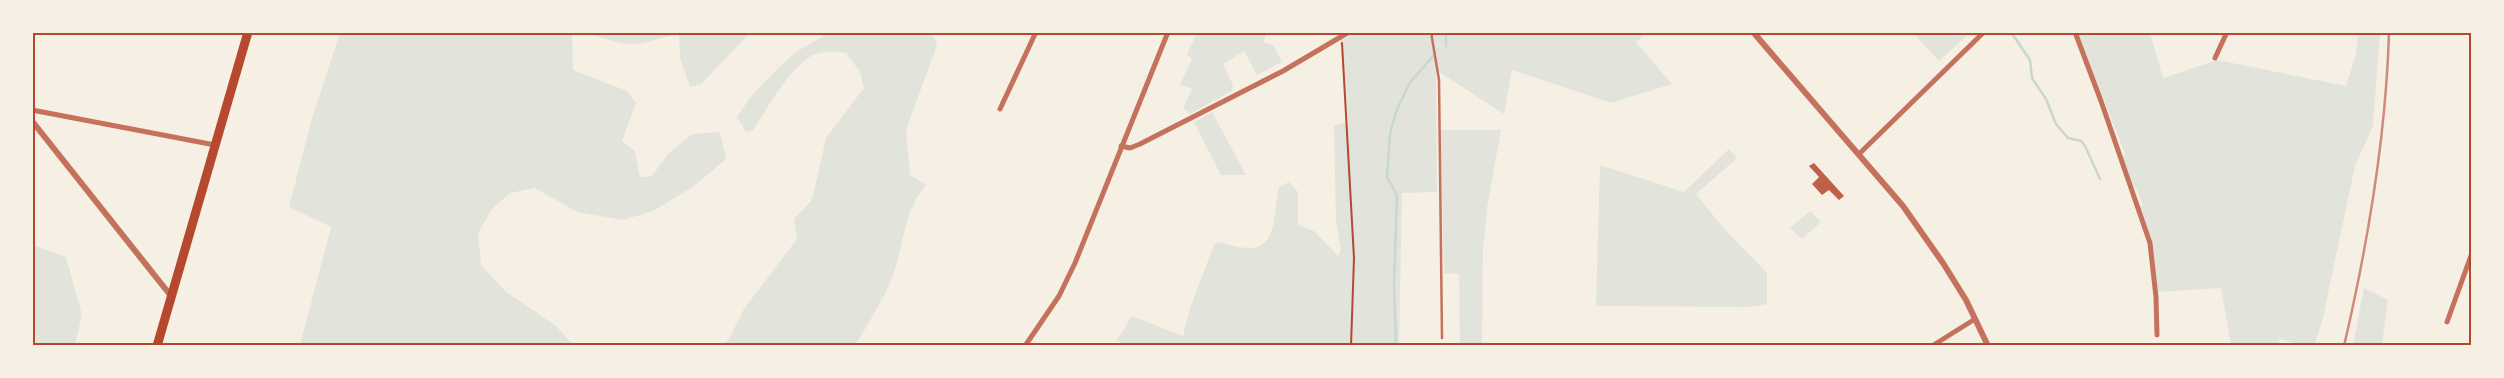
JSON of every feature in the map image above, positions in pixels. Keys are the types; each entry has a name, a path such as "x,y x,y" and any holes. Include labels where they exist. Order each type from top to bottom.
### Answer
{"main road":[{"path":"157,346 248,32"}],"street":[{"path":"1000,109 1036,32"},
{"path":"1025,346 1041,324 1068,278 1168,32"},
{"path":"1753,32 1859,154 1922,231 1943,263 1988,346"},
{"path":"1859,154 1984,32"},
{"path":"2075,32 2150,243 2156,297 2157,335"},
{"path":"2215,58 2227,32"},
{"path":"1121,146 1130,148 1140,144 1283,70 1349,33"},
{"path":"32,110 215,145"},
{"path":"32,121 171,296"},
{"path":"2447,322 2472,252"},
{"path":"1932,345 1975,319"}],"lane":[{"path":"1431,32 1439,80 1442,338"}],"path":[{"path":"1286,32 1300,32"},
{"path":"1341,36 1354,258 1351,346"}],"shaded area":[{"path":"926,32 934,37 937,45 906,130 910,175 926,185 909,215 895,269 888,287 860,338 854,345 723,345 729,339 744,309 797,239 794,219 812,200 826,138 864,88 860,72 846,53 816,54 808,58 792,73 753,130 746,132 737,117 752,95 777,69 796,52 829,33"},
{"path":"1357,32 1647,33 1636,42 1672,84 1611,103 1512,70 1504,114 1436,70 1437,192 1402,193 1399,345 1127,346 1117,340 1132,316 1183,336 1190,308 1214,245 1217,242 1249,248 1266,242 1273,226 1279,187 1289,182 1298,192 1298,225 1314,231 1338,256 1341,250 1336,221 1334,126 1348,121 1340,41"},
{"path":"340,33 572,33 573,70 627,91 636,103 622,141 635,151 640,177 652,176 668,154 692,134 720,132 726,159 694,186 653,211 623,220 577,212 535,188 510,193 492,209 478,233 481,265 505,291 556,326 573,345 300,345 331,227 289,207 312,118"},
{"path":"590,33 679,33 644,43 626,44"},
{"path":"679,33 750,33 701,84 690,87 680,58"},
{"path":"1197,33 1266,33 1264,42 1273,45 1282,62 1257,75 1244,51 1223,64 1233,85 1232,91 1190,114 1183,108 1192,89 1180,84 1192,59 1187,54"},
{"path":"1913,33 1970,33 1939,61"},
{"path":"2078,33 2150,33 2163,78 2217,60 2346,86 2356,54 2358,33 2380,33 2373,126 2355,166 2322,322 2314,345 2300,345 2280,339 2278,345 2231,345 2221,288 2158,292 2153,252 2140,208 2143,204 2136,188 2132,185 2122,158 2125,154"},
{"path":"1212,112 1246,175 1221,175 1194,122"},
{"path":"1440,130 1501,130 1487,208 1483,251 1482,345 1460,345 1459,274 1444,273"},
{"path":"1729,149 1737,158 1696,194 1726,231 1767,273 1767,304 1748,307 1596,306 1600,165 1684,192"},
{"path":"1810,211 1821,222 1802,239 1790,228"},
{"path":"33,245 66,257 82,315 75,345 33,345"},
{"path":"2364,288 2388,300 2382,345 2353,345"}],"building":[{"path":"1814,163 1844,196 1839,200 1829,190 1822,195 1812,184 1819,177 1809,166"}],"waterway":[{"path":"1446,32 1446,46"},
{"path":"2011,32 2030,60 2032,78 2046,99 2056,124 2068,138 2081,141 2100,179"},
{"path":"1396,346 1394,285 1397,195 1387,177 1390,134 1396,112 1409,84 1433,56"}],"railway":[{"path":"2344,346 2361,268 2380,151 2389,32"}]}
